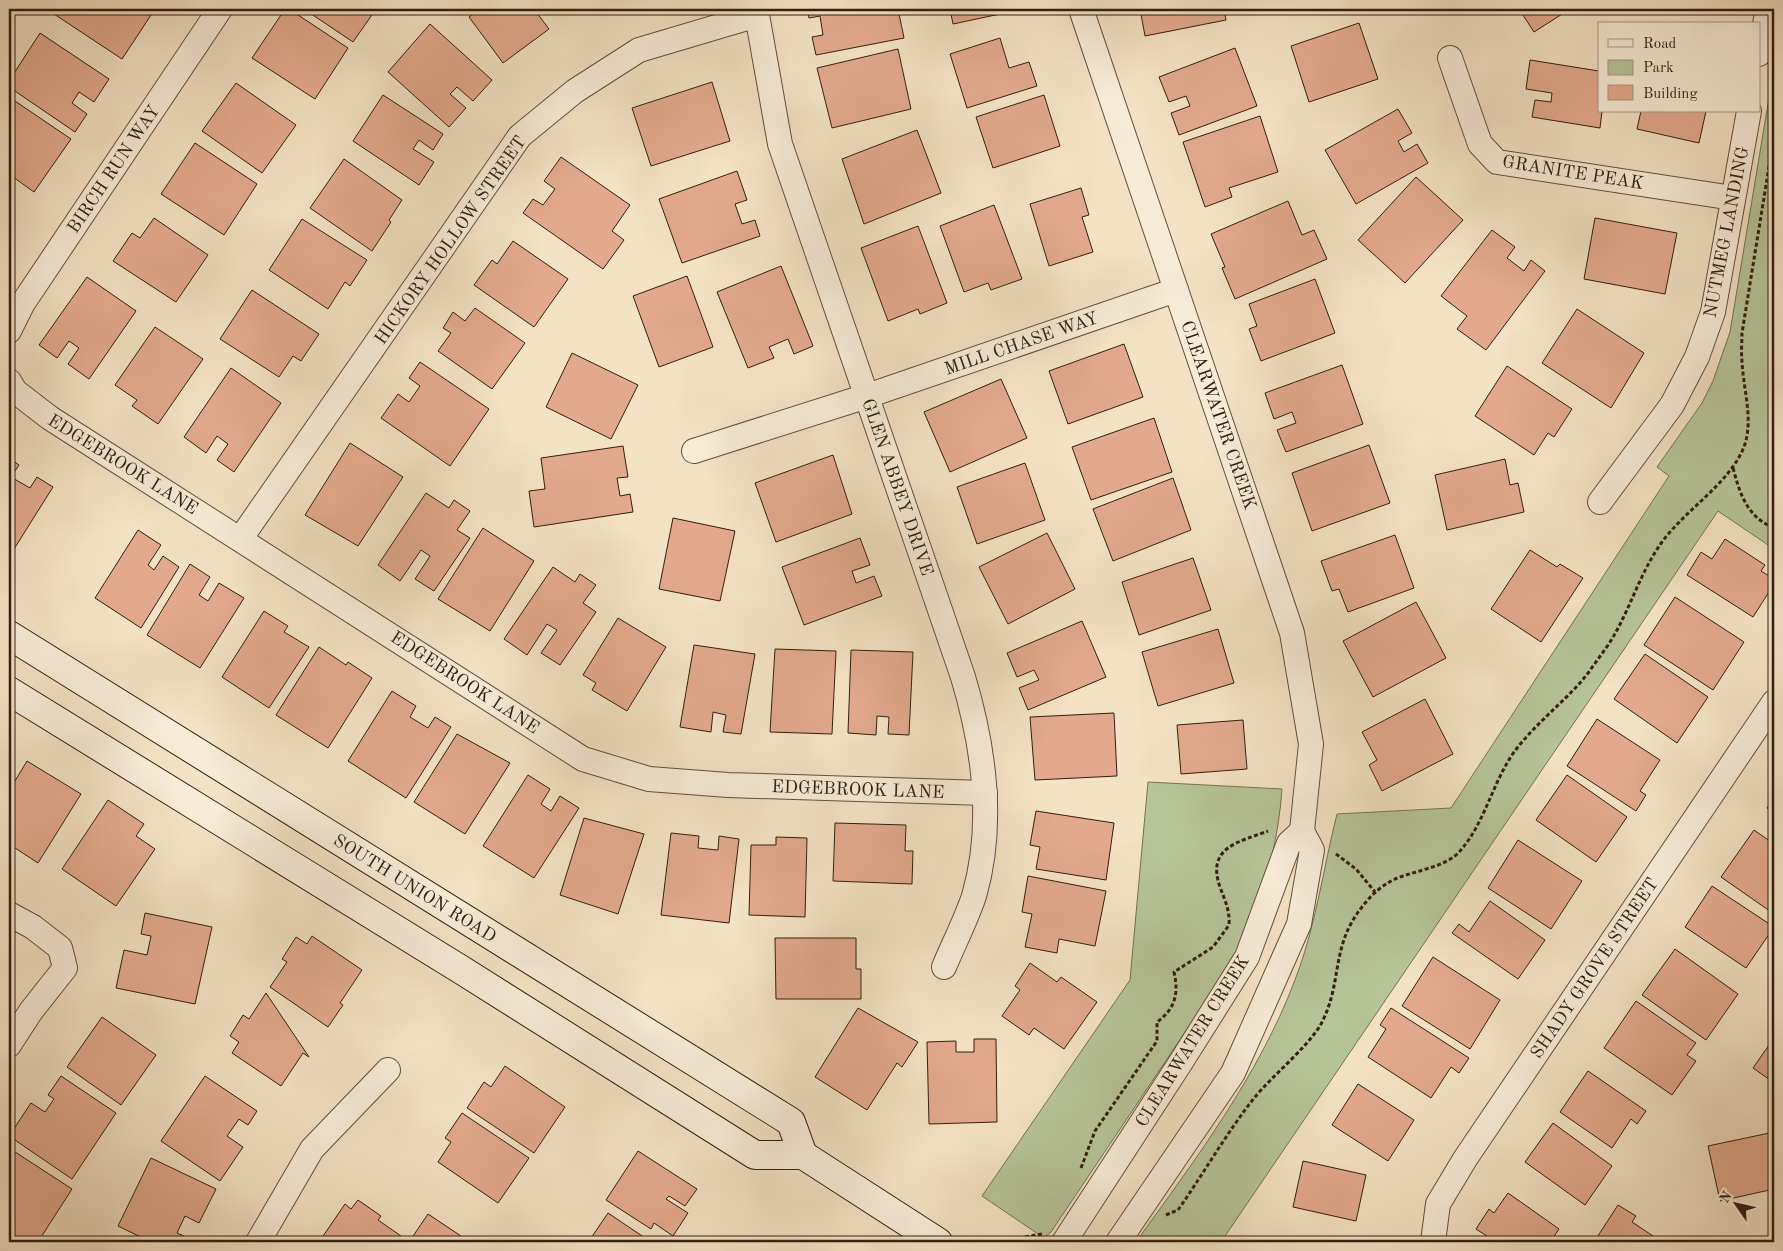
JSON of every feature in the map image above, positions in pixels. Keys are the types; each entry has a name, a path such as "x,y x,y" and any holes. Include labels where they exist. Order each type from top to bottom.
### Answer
{"street":[{"name":"BIRCH RUN WAY","path":"9,331 23,303 220,9"},
{"name":"CLEARWATER CREEK","path":"1081,9 1292,633 1311,744 1302,831 1312,850 1299,924 1233,1073 1118,1242"},
{"path":"1760,49 1768,9"},
{"name":"GLEN ABBEY DRIVE","path":"756,12 780,144 963,677 975,719 985,793 984,843 974,896 944,967"},
{"name":"HICKORY HOLLOW STREET","path":"241,538 520,136 575,91 639,50 756,12"},
{"name":"GRANITE PEAK","path":"1450,58 1480,144 1497,162 1733,198"},
{"name":"NUTMEG LANDING","path":"1600,502 1672,405 1697,357 1713,312 1749,112"},
{"name":"MILL CHASE WAY","path":"694,451 866,396 1176,290"},
{"name":"EDGEBROOK LANE","path":"9,381 15,391 50,418 241,538 583,759 649,779 728,785 985,793"},
{"name":"SOUTH UNION ROAD","path":"9,636 791,1122 803,1155"},
{"path":"9,690 460,969 755,1155 803,1155 938,1242"},
{"name":"SHADY GROVE STREET","path":"1433,1242 1438,1204 1465,1159 1774,702"},
{"name":"CLEARWATER CREEK","path":"1054,1236 1181,1062 1247,957 1289,843 1302,831"},
{"path":"9,914 33,927 60,948 65,968 31,1011 9,1045"},
{"path":"258,1242 312,1149 388,1070"}],"path":[{"path":"1161,1217 1178,1210 1253,1100 1320,1026 1328,1008 1338,954 1347,927 1361,908 1375,892 1395,879 1435,866 1459,854 1476,827 1498,779 1512,755 1526,737 1580,683 1607,646 1623,619 1651,558 1664,540 1733,467 1744,446 1748,423 1742,361 1742,333 1774,136"},
{"path":"1733,467 1742,498 1751,513 1758,520 1774,528"},
{"path":"1079,1172 1095,1131 1157,1041 1157,1022 1167,1014 1176,994 1174,972 1213,947 1229,925 1228,908 1218,879 1218,859 1228,847 1276,828"},
{"path":"1332,851 1356,869 1375,892"},
{"path":"1026,1242 1024,1237 1054,1236"}],"green space":[{"path":"1774,68 1774,549 1718,511 1221,1242 1136,1242 1224,1116 1263,1049 1280,1015 1295,980 1308,939 1337,814 1451,808 1669,476 1657,467 1702,403 1713,381 1730,332"},
{"path":"1148,782 1282,789 1271,859 1262,894 1250,927 1226,971 1051,1232 1044,1238 982,1196 1130,980"}],"building":[{"path":"57,9 155,9 122,59 54,14"},
{"path":"285,9 289,9 348,48 315,99 252,58"},
{"path":"304,9 376,9 353,42"},
{"path":"480,9 534,9 549,29 503,63 469,17"},
{"path":"560,9 573,9 563,14"},
{"path":"807,9 898,9 904,38 816,55 812,37 823,35 820,16 809,18"},
{"path":"950,9 1018,9 1019,10 953,24"},
{"path":"1140,9 1224,9 1226,20 1145,36"},
{"path":"1519,9 1570,9 1534,32"},
{"path":"1359,23 1378,79 1309,102 1291,46"},
{"path":"430,24 492,80 473,101 457,87 450,94 466,108 449,127 388,72"},
{"path":"40,33 109,79 94,102 79,92 72,103 87,114 75,132 9,87 9,81"},
{"path":"1000,38 1009,68 1029,62 1037,86 967,108 950,54"},
{"path":"1235,48 1257,106 1179,135 1171,113 1190,106 1186,96 1169,102 1159,77"},
{"path":"898,49 911,109 832,128 817,68"},
{"path":"1530,60 1598,71 1598,112 1602,112 1600,128 1532,117 1535,100 1551,102 1552,93 1526,89"},
{"path":"712,82 730,141 651,166 632,108"},
{"path":"236,83 296,125 262,173 202,131"},
{"path":"383,95 443,134 433,150 419,140 413,149 434,162 419,185 353,141"},
{"path":"1044,95 1060,146 993,168 976,117"},
{"path":"9,97 71,139 34,192 9,174"},
{"path":"1398,109 1412,133 1398,141 1404,152 1417,144 1428,163 1356,204 1325,150"},
{"path":"1641,112 1706,112 1699,143 1637,129"},
{"path":"1260,116 1278,172 1229,188 1232,197 1205,207 1183,142"},
{"path":"917,130 941,193 864,224 842,159"},
{"path":"195,143 257,184 224,235 161,194"},
{"path":"561,157 630,205 612,231 624,240 603,269 523,213 533,199 543,205 555,189 544,181"},
{"path":"344,159 402,200 389,220 391,222 372,251 310,208"},
{"path":"737,171 747,200 735,204 742,224 755,220 760,236 682,263 659,199"},
{"path":"1416,177 1463,220 1405,283 1358,240"},
{"path":"1081,188 1089,215 1082,217 1093,252 1049,266 1030,204"},
{"path":"1288,201 1302,235 1314,230 1327,259 1235,299 1222,268 1225,267 1211,234"},
{"path":"994,205 1022,279 991,290 988,283 964,292 940,226"},
{"path":"154,218 208,255 176,302 113,261 132,233 140,238"},
{"path":"1595,218 1677,233 1665,294 1584,279"},
{"path":"302,219 367,260 350,286 345,282 328,309 269,270"},
{"path":"918,226 947,303 920,314 918,309 888,321 861,248"},
{"path":"1492,230 1515,247 1507,258 1524,271 1531,260 1545,271 1486,350 1457,329 1467,316 1441,296"},
{"path":"513,241 568,279 534,327 474,285 492,260 497,264"},
{"path":"781,266 813,346 794,354 788,339 769,347 774,358 748,368 717,292"},
{"path":"687,276 713,347 659,367 633,296"},
{"path":"87,277 136,311 89,379 68,364 79,348 69,341 57,358 39,345"},
{"path":"1315,279 1335,333 1261,361 1249,329 1257,326 1249,304"},
{"path":"252,290 319,334 301,361 293,356 279,377 220,339"},
{"path":"475,308 525,343 492,389 438,351 451,333 443,328 453,312 465,321"},
{"path":"1577,309 1644,353 1611,408 1542,363"},
{"path":"155,327 203,359 158,424 132,406 137,400 115,385"},
{"path":"1124,344 1143,397 1068,424 1049,371"},
{"path":"572,353 638,385 611,439 546,407"},
{"path":"420,362 489,409 450,466 381,418 398,394 409,402 420,386 409,378"},
{"path":"1342,365 1363,424 1286,452 1277,430 1296,423 1292,412 1274,419 1265,393"},
{"path":"1507,366 1572,409 1554,437 1548,433 1534,455 1475,416"},
{"path":"231,368 281,403 234,472 217,460 228,444 217,436 206,453 184,437"},
{"path":"1001,379 1027,438 950,472 924,412"},
{"path":"1154,418 1172,472 1091,500 1072,447"},
{"path":"350,443 403,477 358,546 305,515"},
{"path":"1369,445 1390,503 1312,531 1292,473"},
{"path":"623,446 628,477 617,478 620,496 630,494 633,512 534,527 529,491 545,489 541,458"},
{"path":"833,455 852,514 776,542 755,483"},
{"path":"9,458 19,465 11,477 30,488 37,477 53,487 9,557"},
{"path":"1505,459 1510,485 1518,483 1524,512 1447,530 1435,475"},
{"path":"1025,463 1045,520 977,544 957,487"},
{"path":"1173,478 1191,530 1113,561 1093,509"},
{"path":"426,493 449,508 454,500 470,511 457,530 470,538 434,591 415,579 430,556 421,550 400,581 378,565"},
{"path":"673,518 735,531 720,601 659,589"},
{"path":"483,528 534,561 490,631 438,599"},
{"path":"138,530 161,545 148,565 154,570 163,556 179,567 141,628 95,598"},
{"path":"1047,533 1075,589 1008,624 979,567"},
{"path":"1395,535 1414,588 1348,612 1339,589 1332,591 1321,561"},
{"path":"860,538 870,565 852,571 856,583 874,576 882,596 804,625 782,567"},
{"path":"1725,539 1765,565 1761,571 1774,579 1774,584 1753,617 1687,575 1701,552 1712,559"},
{"path":"1530,550 1557,567 1560,564 1583,578 1541,642 1491,609"},
{"path":"1193,558 1211,610 1139,635 1122,582"},
{"path":"190,564 210,577 199,595 208,601 219,583 244,598 200,668 147,635"},
{"path":"553,567 575,582 580,574 596,585 583,603 596,612 560,665 541,653 557,630 547,624 527,655 504,639"},
{"path":"1675,597 1744,642 1713,690 1644,645"},
{"path":"1416,602 1446,658 1373,697 1343,641"},
{"path":"264,611 288,626 284,632 309,647 269,708 222,677"},
{"path":"618,618 666,647 627,711 592,690 596,683 583,675"},
{"path":"1082,621 1106,677 1028,710 1019,688 1039,680 1034,670 1017,677 1007,653"},
{"path":"1218,629 1234,683 1158,706 1142,652"},
{"path":"694,645 755,654 741,734 723,732 726,715 713,712 711,732 680,727"},
{"path":"319,647 346,665 348,662 372,678 328,748 276,715"},
{"path":"775,649 836,651 832,734 770,732"},
{"path":"851,650 913,652 909,735 888,734 889,717 877,716 876,735 848,733"},
{"path":"1645,654 1708,697 1677,743 1614,699"},
{"path":"392,691 416,706 410,717 428,728 435,717 451,727 406,798 348,761"},
{"path":"1425,699 1453,754 1382,791 1369,765 1377,760 1362,732"},
{"path":"1114,713 1117,776 1035,780 1030,717"},
{"path":"1597,719 1660,760 1640,791 1646,795 1636,811 1567,766"},
{"path":"1243,720 1247,769 1181,774 1177,725"},
{"path":"457,734 510,763 465,834 414,802"},
{"path":"9,755 14,758 9,766"},
{"path":"27,761 81,794 38,863 9,844 9,791"},
{"path":"528,775 550,789 541,804 551,811 560,796 579,808 534,878 483,846"},
{"path":"1567,775 1627,817 1596,862 1536,820"},
{"path":"1774,798 1774,813 1767,808"},
{"path":"108,800 144,824 136,836 155,849 116,906 62,869"},
{"path":"1036,811 1114,823 1106,880 1036,869 1040,847 1030,845"},
{"path":"584,818 644,834 618,914 560,895"},
{"path":"835,823 906,825 905,851 913,851 912,884 833,881"},
{"path":"1754,830 1774,844 1774,914 1721,877"},
{"path":"671,833 699,836 698,848 718,850 719,836 739,839 729,923 661,915"},
{"path":"776,837 807,838 805,917 749,915 751,845 776,845"},
{"path":"1518,840 1582,881 1551,929 1488,888"},
{"path":"1028,876 1106,891 1095,946 1059,939 1057,953 1025,947 1032,914 1022,912"},
{"path":"1712,886 1774,927 1746,968 1685,927"},
{"path":"1490,901 1545,940 1518,979 1452,933 1459,924 1469,932"},
{"path":"145,913 212,927 195,1004 116,988 124,950 147,955 151,936 141,934"},
{"path":"312,936 362,970 340,1003 343,1005 328,1027 270,987 287,962 282,959 296,937 307,944"},
{"path":"775,938 856,938 856,969 861,969 861,999 776,999"},
{"path":"1675,949 1738,994 1706,1040 1642,995"},
{"path":"1433,957 1500,1000 1470,1049 1402,1006"},
{"path":"1030,963 1057,982 1061,977 1097,1002 1064,1049 1034,1028 1029,1035 1002,1016 1020,990 1015,986"},
{"path":"266,993 309,1057 303,1053 281,1086 232,1053 239,1042 230,1036 243,1015 249,1019"},
{"path":"1636,1001 1696,1043 1687,1055 1696,1061 1672,1095 1604,1048"},
{"path":"858,1008 918,1042 902,1067 897,1063 867,1110 815,1077"},
{"path":"1391,1008 1469,1058 1459,1073 1451,1067 1431,1098 1368,1057 1386,1029 1380,1025"},
{"path":"102,1017 156,1055 121,1105 67,1067"},
{"path":"1774,1038 1774,1081 1773,1082 1753,1068"},
{"path":"974,1039 996,1039 997,1122 929,1124 927,1042 956,1041 956,1052 974,1052"},
{"path":"505,1066 565,1107 534,1153 467,1108 484,1082 491,1087"},
{"path":"1588,1071 1646,1111 1637,1124 1631,1119 1612,1148 1560,1112"},
{"path":"61,1076 116,1113 72,1179 9,1136 31,1103 45,1112 54,1099 48,1095"},
{"path":"205,1076 257,1111 248,1125 239,1119 227,1136 243,1147 220,1181 161,1141"},
{"path":"1358,1084 1414,1120 1388,1161 1332,1125"},
{"path":"462,1113 529,1158 498,1203 438,1162 451,1142 445,1138"},
{"path":"1553,1123 1612,1166 1585,1205 1525,1162"},
{"path":"1774,1132 1774,1189 1720,1201 1708,1146"},
{"path":"9,1148 72,1189 38,1242 9,1242"},
{"path":"638,1151 697,1189 685,1206 669,1196 666,1199 688,1213 673,1236 654,1223 651,1229 606,1200"},
{"path":"151,1158 216,1189 199,1223 185,1216 177,1233 184,1236 181,1242 151,1242 118,1226"},
{"path":"1303,1161 1366,1175 1356,1221 1293,1207"},
{"path":"1508,1193 1559,1229 1550,1242 1496,1242 1476,1229 1489,1209 1494,1213"},
{"path":"358,1200 381,1216 378,1220 401,1236 397,1242 319,1242 345,1204 351,1209"},
{"path":"1618,1205 1636,1216 1632,1222 1662,1242 1594,1242"},
{"path":"608,1213 651,1242 580,1242 584,1237 589,1241"},
{"path":"428,1214 470,1242 409,1242"}]}
